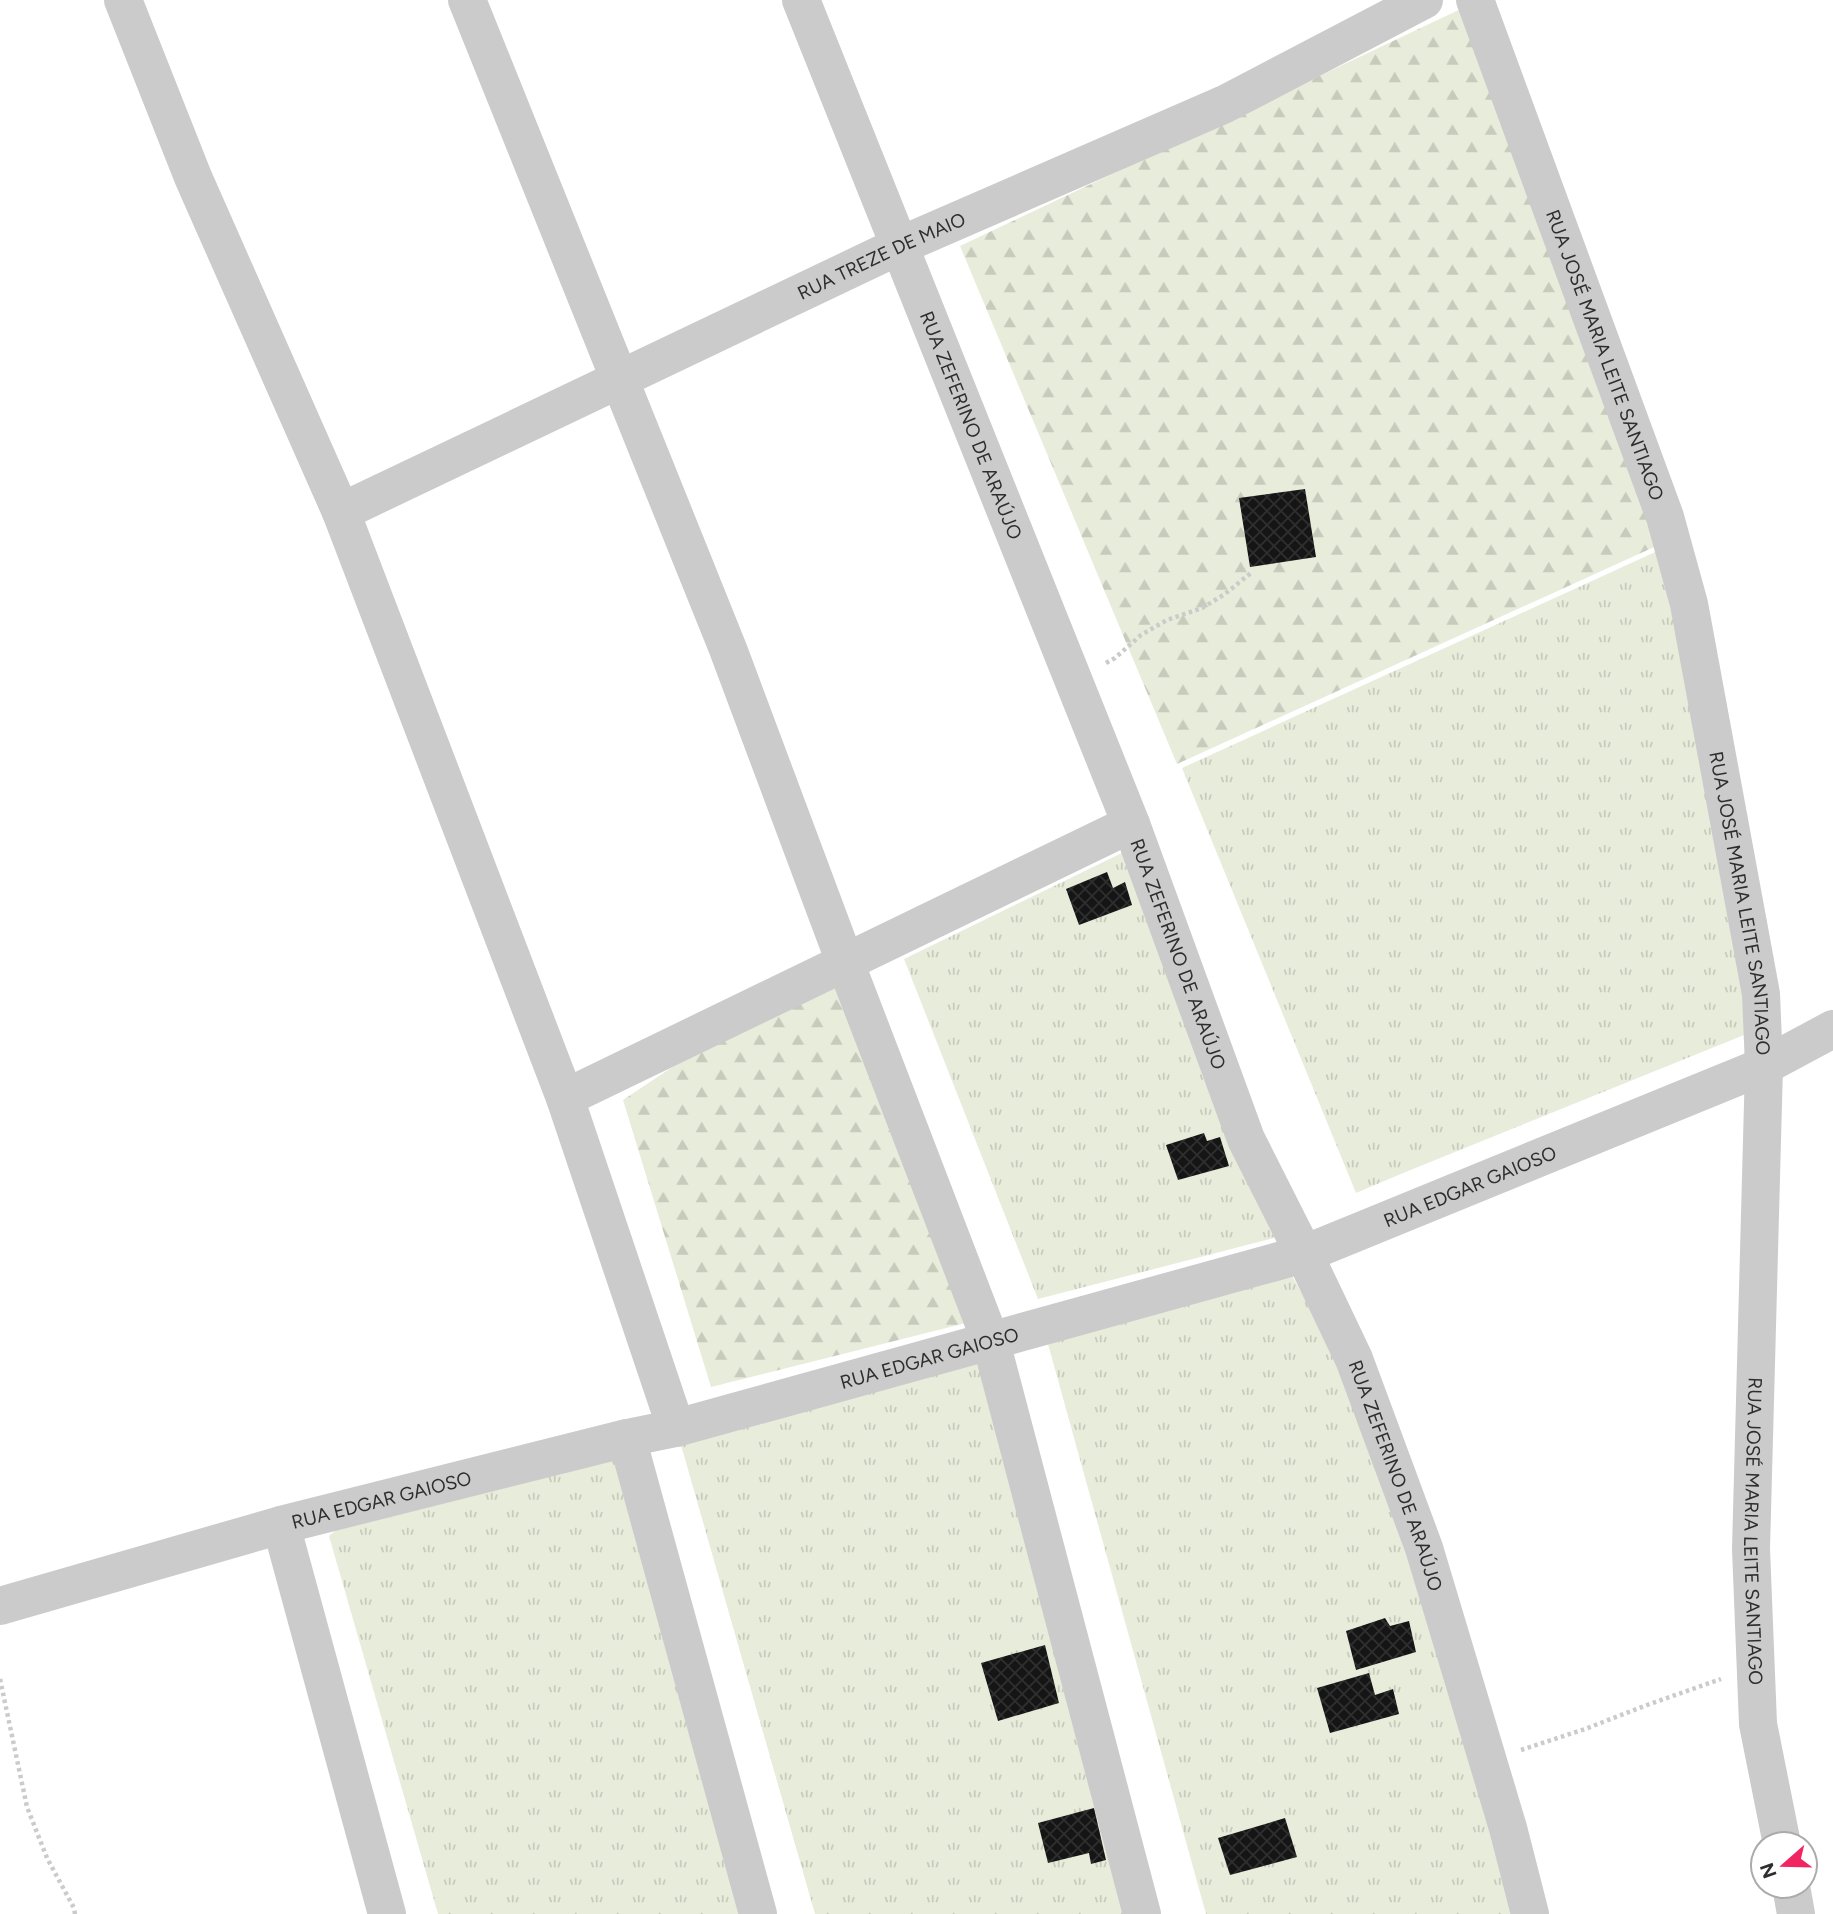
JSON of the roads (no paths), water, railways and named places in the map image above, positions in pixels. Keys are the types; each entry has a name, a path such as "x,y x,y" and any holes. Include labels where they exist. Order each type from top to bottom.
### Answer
{"street":[{"path":"123,0 193,177 341,512 565,1098 677,1428"},
{"path":"467,0 728,649 991,1342 1142,1914"},
{"name":"RUA ZEFERINO DE ARAÚJO","path":"802,0 1130,824 1246,1139 1354,1359 1424,1548 1508,1828 1530,1914"},
{"name":"RUA TREZE DE MAIO","path":"341,512 899,246 1225,104 1424,0"},
{"name":"RUA JOSÉ MARIA LEITE SANTIAGO","path":"1475,0 1665,517 1689,604 1761,994 1765,1066 1751,1549 1758,1724 1779,1830"},
{"path":"565,1098 1130,824"},
{"name":"RUA EDGAR GAIOSO","path":"0,1606 281,1525 627,1438 677,1428 1304,1254 1765,1066 1833,1029"},
{"path":"627,1438 758,1914"},
{"path":"281,1525 387,1914"}]}
